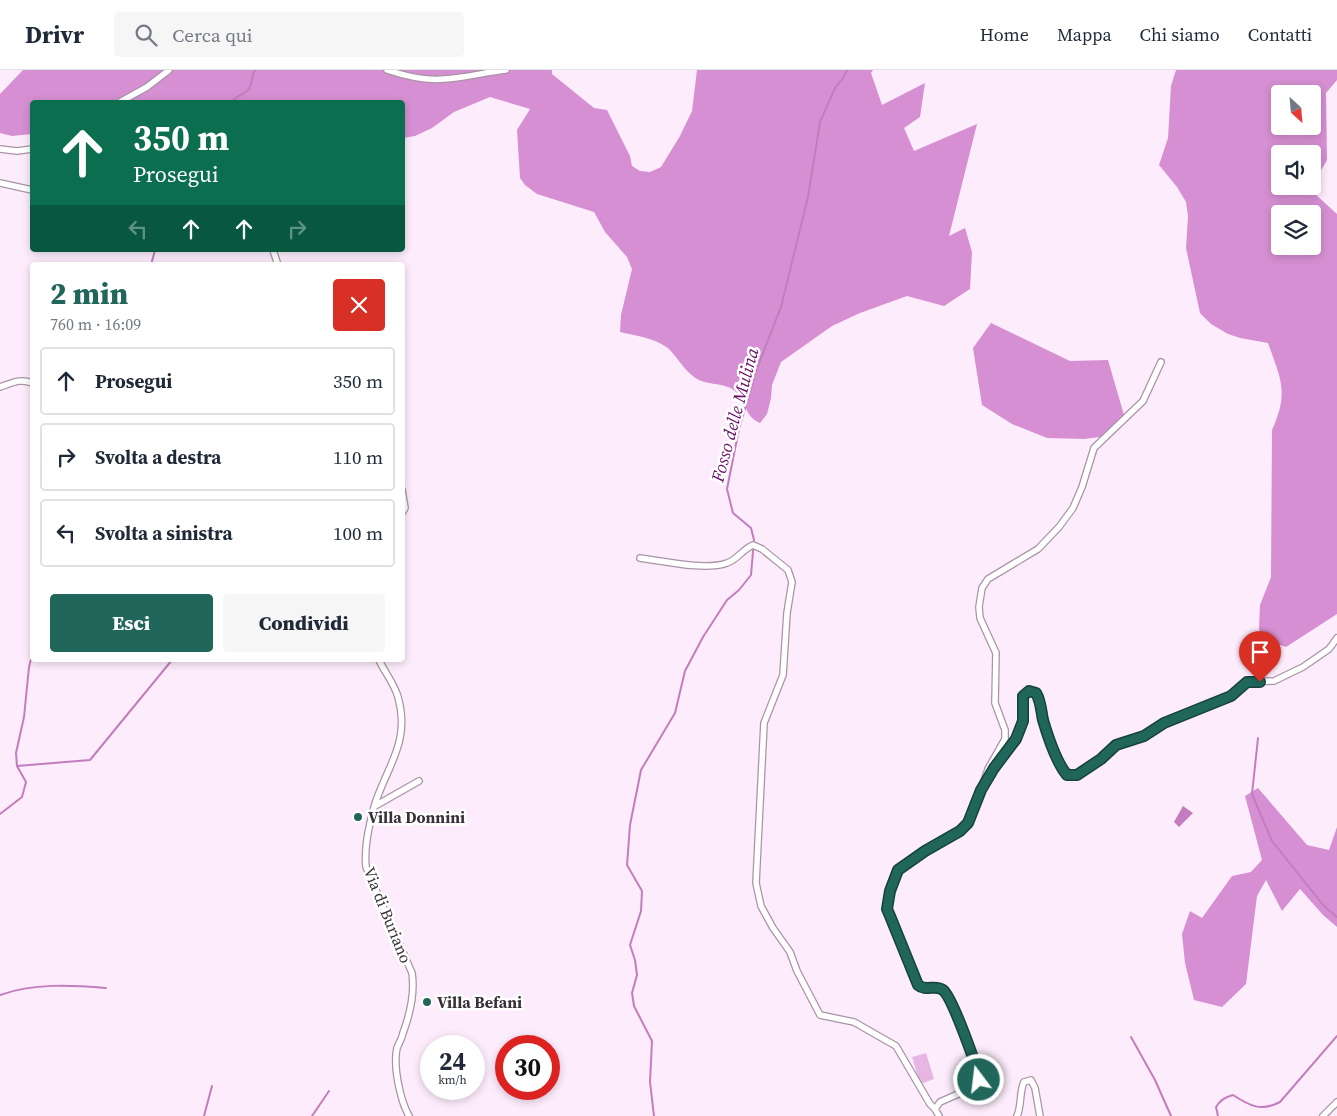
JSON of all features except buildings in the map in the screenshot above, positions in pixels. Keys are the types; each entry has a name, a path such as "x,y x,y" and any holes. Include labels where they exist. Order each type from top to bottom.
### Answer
{"street":[{"path":"123,100 146,87 169,70"},
{"path":"387,70 401,75 444,80 506,70"},
{"path":"0,149 18,151 30,149"},
{"path":"0,183 30,190"},
{"path":"935,1109 940,1102 977,1085 978,1075 951,1002 942,989 926,989 918,985 887,909 890,891 898,870 925,851 960,831 968,823 988,769 1005,739 1005,730 996,703 996,653 980,618 979,607 982,588 988,579 1038,549 1060,527 1073,508 1082,487 1094,448 1143,401 1161,362"},
{"path":"0,387 14,381 26,380 30,382"},
{"path":"640,558 690,565 711,565 727,563 745,548 752,545 788,570 792,582 789,592 783,675 764,723 756,883 761,906 773,928 790,952 820,1015 854,1022 896,1046 939,1116"},
{"path":"981,790 994,768 1016,739 1023,721 1023,696 1029,691 1036,693 1039,698 1043,720 1060,766 1067,775 1077,775 1101,759 1116,745 1144,736 1164,723 1231,696 1247,682 1274,681 1303,667 1329,649 1337,638"},
{"name":"Via di Buriano","path":"380,662 394,684 402,716 402,736 374,806 365,853 366,867 412,972 414,986 412,1004 397,1048 396,1059 400,1093 409,1116"},
{"path":"374,806 419,781"},
{"path":"1017,1116 1020,1108 1022,1086 1024,1082 1031,1080 1035,1088 1040,1116"},
{"path":"1323,1116 1337,1102"}],"shaded area":[{"path":"23,70 552,70 552,74 594,108 607,110 630,156 632,166 640,171 650,172 661,167 680,136 692,111 697,70 873,70 871,73 882,105 925,83 920,117 904,128 914,151 977,124 949,236 965,228 972,252 970,289 944,306 907,296 860,313 832,326 781,362 772,385 767,414 760,423 751,417 744,402 734,390 699,380 687,371 665,346 646,338 620,332 621,315 632,269 627,257 605,232 594,212 537,194 525,185 520,178 517,130 530,109 490,97 454,112 432,128 415,136 405,138 405,100 30,100 30,134 12,136 0,133 0,94"},
{"path":"1176,70 1337,70 1337,80 1326,93 1327,160 1321,171 1321,145 1271,145 1271,195 1316,195 1337,214 1337,614 1286,647 1266,640 1259,629 1260,605 1271,577 1272,430 1282,396 1279,377 1268,343 1228,334 1211,324 1200,313 1186,248 1188,216 1186,202 1177,187 1159,165 1168,138 1171,86"},
{"path":"991,323 1070,361 1108,360 1124,415 1100,437 1084,439 1047,438 1012,424 982,405 973,348"},
{"path":"1258,788 1307,845 1329,850 1337,827 1337,927 1323,915 1300,889 1282,911 1266,880 1257,896 1246,984 1222,1007 1194,1000 1185,963 1182,934 1190,911 1202,918 1232,876 1251,872 1262,860 1245,796"},
{"path":"1183,806 1193,813 1179,827 1174,822"},
{"path":"926,1053 934,1079 920,1084 912,1057"}],"waterway":[{"path":"233,100 248,90 255,70"},
{"name":"Fosso delle Mulina","path":"654,1116 650,1082 652,1041 634,1006 632,993 637,975 630,945 641,911 642,891 627,865 630,825 641,770 675,713 685,671 703,637 727,600 739,590 751,575 754,540 751,528 733,513 727,489 739,429 756,371 781,307 808,197 820,122 835,88 847,70"},
{"path":"152,262 154,252"},
{"path":"0,814 22,797 26,782 17,766 16,753 24,717 30,662"},
{"path":"17,766 90,760 170,662"},
{"path":"1258,738 1252,794 1272,841 1324,906 1337,917"},
{"path":"0,995 26,988 39,987 106,988"},
{"path":"1218,1116 1216,1107 1223,1099 1233,1095 1250,1105 1261,1107 1267,1107 1280,1102 1337,1036"},
{"path":"1131,1037 1155,1080 1171,1116"},
{"path":"204,1116 212,1086"},
{"path":"312,1116 329,1091"}],"place":[{"name":"Villa Donnini","path":"358,817"},
{"name":"Villa Befani","path":"427,1002"}],"route":[{"path":"979,1080 976,1067 951,1002 942,989 926,989 918,985 887,909 890,891 898,870 925,851 960,831 968,823 981,790 994,768 1016,739 1023,721 1023,696 1029,691 1036,693 1039,698 1043,720 1060,766 1067,775 1077,775 1101,759 1116,745 1144,736 1164,723 1231,696 1247,682 1260,682"}]}
